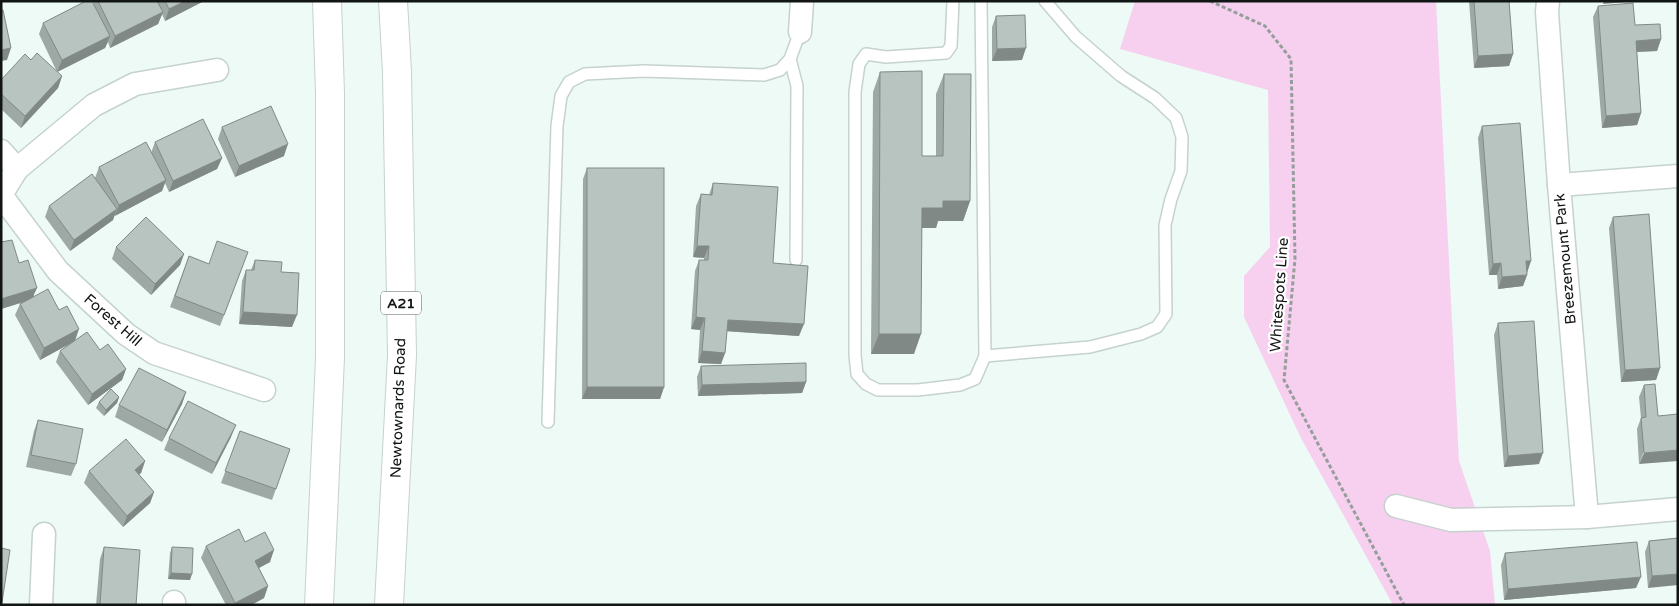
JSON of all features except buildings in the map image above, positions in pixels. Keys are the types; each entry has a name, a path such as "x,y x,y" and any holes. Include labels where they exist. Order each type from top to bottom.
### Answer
{"highway":[{"path":"319,605 330,358 330,94 327,1"},
{"name":"Newtownards Road","path":"389,605 402,355 397,91 393,1"}],"street":[{"path":"800,32 802,1"},
{"name":"Breezemount Park","path":"1548,1 1547,12 1559,185 1587,517"},
{"name":"Forest Hill","path":"217,70 135,84 94,105 17,169 1,195 58,271 126,334 154,354 264,390"},
{"path":"1,151 17,169"},
{"path":"1559,185 1678,176"},
{"path":"1396,506 1451,520 1587,517 1678,509"},
{"path":"41,605 44,534"}],"lane":[{"path":"953,1 952,46 946,53 886,57 866,54 859,64 855,92 855,355 857,374 866,384 878,390 918,390 960,385 975,379 985,356 982,1"},
{"path":"985,356 1090,347 1141,334 1157,327 1166,314 1165,225 1171,199 1181,170 1182,137 1176,118 1155,98 1121,76 1076,37 1045,1"},
{"path":"548,422 557,126 561,96 569,82 585,74 644,71 764,75 780,70 790,59 800,32"},
{"path":"790,59 797,86 796,260"}],"path":[{"name":"Whitespots Line","path":"1210,1 1265,26 1291,59 1295,260 1284,380 1404,605"}],"shaded area":[{"path":"1135,1 1436,1 1459,461 1490,551 1495,605 1393,605 1301,438 1244,317 1244,276 1270,247 1268,90 1120,49"}]}
